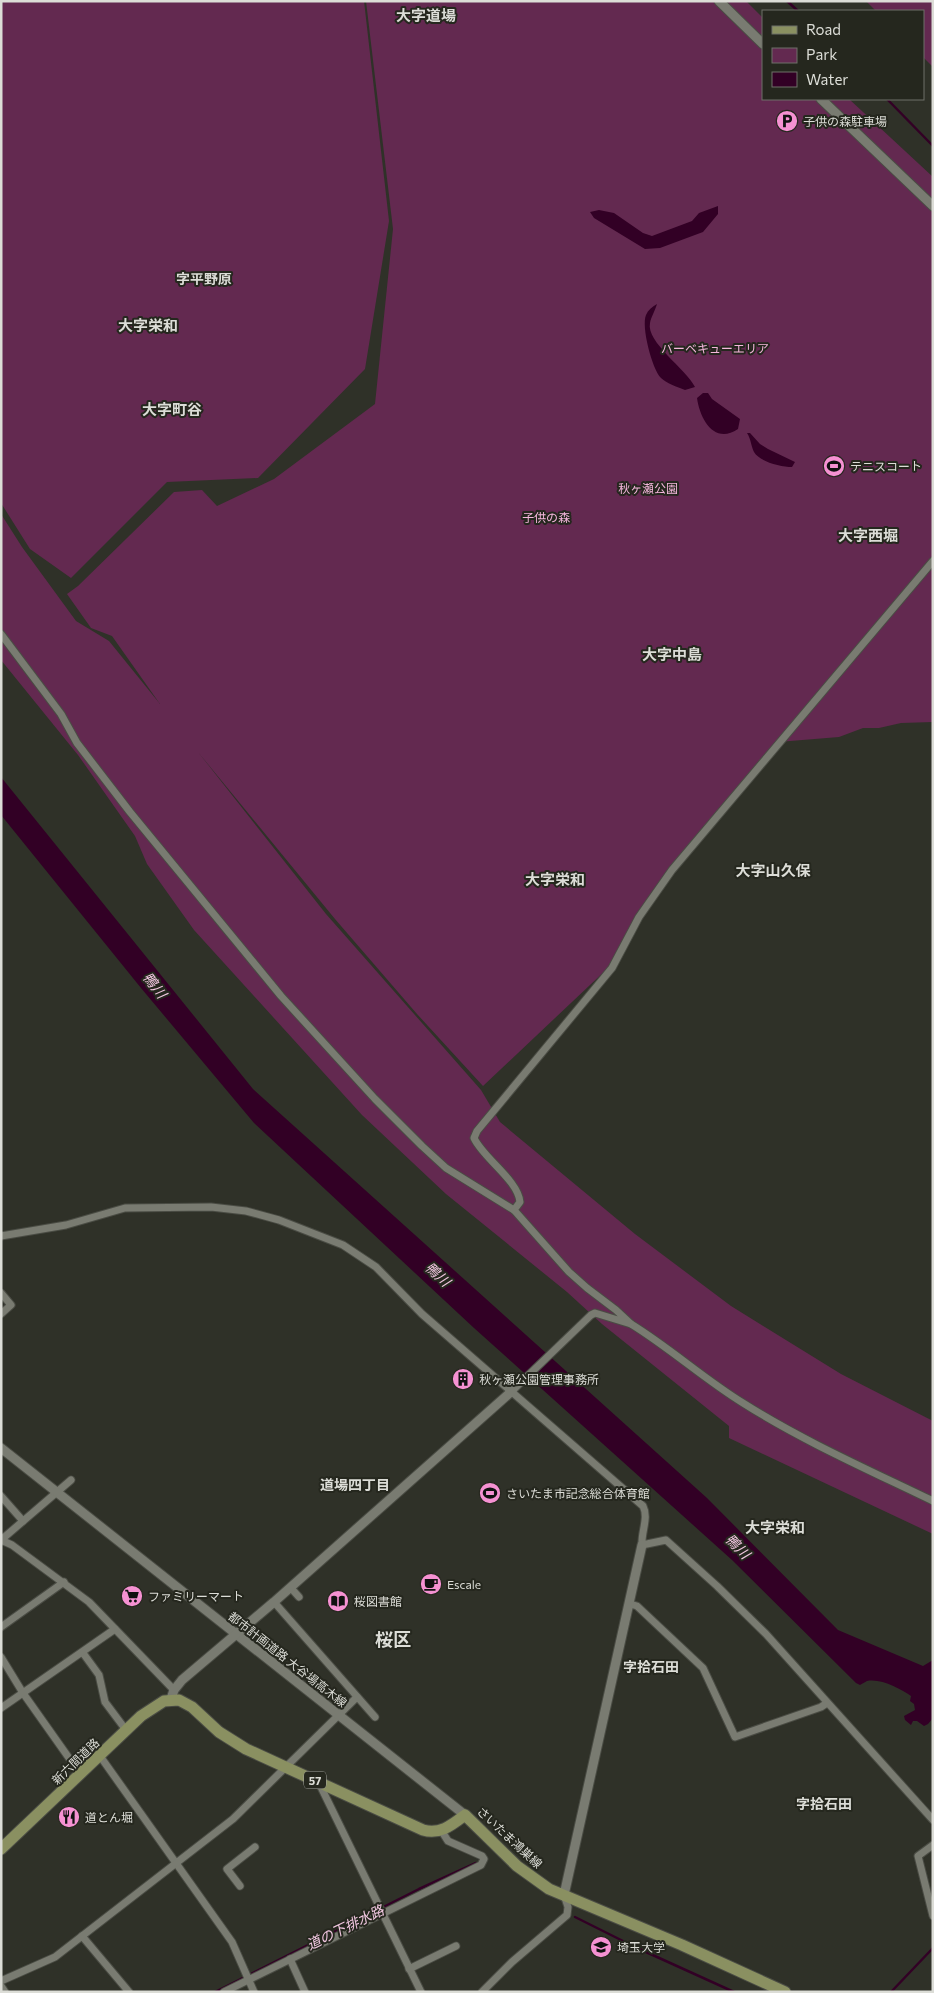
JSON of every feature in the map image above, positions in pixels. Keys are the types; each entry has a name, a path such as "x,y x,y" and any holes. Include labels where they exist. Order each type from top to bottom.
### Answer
{"main road":[{"name":"新六間道路","path":"1,1849 81,1775 126,1730 157,1704 172,1695"},
{"name":"57","path":"172,1695 186,1703 229,1739 286,1768 423,1830 429,1832 441,1830"},
{"name":"さいたま鴻巣線","path":"441,1830 454,1824 465,1815 517,1866 535,1880 564,1895 682,1945 785,1992"}],"street":[{"path":"719,1 762,43"},
{"path":"822,100 933,206"},
{"path":"514,1210 520,1202 518,1194 477,1144 474,1138 477,1131 612,968 639,917 672,870 933,561"},
{"path":"1,634 61,714 77,743 130,812 281,996 375,1099 422,1146 446,1168 514,1210 547,1249 577,1280 631,1324 719,1388 759,1414 808,1441 933,1501"},
{"path":"1,1236 66,1225 125,1208 211,1207 246,1211 279,1220 342,1245 375,1266 422,1314 513,1390 643,1506 646,1512 641,1537 642,1545 564,1895 568,1907 567,1915 512,1962 482,1992"},
{"path":"1,1293 11,1305 1,1314"},
{"path":"71,1480 1,1540 12,1545 90,1602 172,1695 182,1680 290,1588 513,1390 584,1319 595,1313 631,1324"},
{"name":"都市計画道路 大谷場高木線","path":"1,1448 465,1815"},
{"path":"1,1496 23,1521"},
{"path":"642,1545 666,1540 749,1618 933,1820"},
{"path":"1,1627 64,1582"},
{"path":"290,1588 298,1597"},
{"path":"274,1602 375,1717"},
{"path":"630,1604 637,1606 703,1668 735,1737 821,1707 827,1702"},
{"path":"1,1708 115,1629"},
{"path":"83,1653 99,1674 105,1702 126,1730"},
{"path":"1,1658 23,1693 81,1775"},
{"path":"1,1981 55,1957 233,1819 357,1697"},
{"path":"100,1756 232,1942 254,1992"},
{"path":"318,1781 421,1992"},
{"path":"224,1992 481,1865 484,1860 482,1856 448,1841 441,1830"},
{"path":"933,1845 918,1856 933,1916"},
{"path":"240,1886 226,1869 255,1847"},
{"path":"82,1936 129,1992"},
{"path":"409,1969 456,1946"},
{"path":"290,1959 305,1992"},
{"path":"1,1986 5,1992"}],"green space":[{"path":"1,1 364,1 389,221 365,369 258,478 167,482 71,578 30,549 1,503"},
{"name":"秋ヶ瀬公園","path":"366,1 746,1 762,17 762,100 850,100 933,177 933,722 901,723 879,728 863,728 839,737 778,742 653,890 608,968 483,1086 417,1014 335,919 198,752 326,914 481,1090 500,1122 635,1234 731,1306 841,1374 933,1421 933,1534 729,1438 729,1426 602,1324 567,1292 446,1194 362,1115 194,930 147,864 135,836 78,755 1,660 1,514 22,547 76,621 109,641 160,704 112,636 91,628 67,594 78,586 174,492 202,490 217,506 274,479 375,404 393,229"},
{"path":"866,1 933,1 933,67 924,58 924,10 875,10"}],"water":[{"path":"718,206 718,214 703,232 660,248 645,249 594,218 590,212 599,210 614,213 643,233 652,236 692,221 699,213"},
{"path":"657,304 651,318 650,330 660,347 695,387 685,390 669,383 661,378 654,366 646,337 645,320 648,312"},
{"path":"703,393 708,393 712,399 740,419 738,429 722,434 710,428 701,414 697,398"},
{"path":"747,433 750,433 760,444 768,449 795,462 792,467 777,465 757,456"},
{"name":"鴨川","path":"1,777 253,1089 707,1498 838,1630 923,1666 933,1660 933,1718 928,1724 924,1726 917,1721 913,1721 911,1725 905,1720 904,1716 915,1710 914,1704 910,1701 911,1696 902,1690 872,1680 860,1685 856,1683 732,1560 474,1328 254,1123 141,988 1,815"}],"waterway":[{"path":"787,1 797,10"},
{"path":"888,100 933,146"},
{"name":"道の下排水路","path":"215,1992 419,1889 476,1863"},
{"name":"道の下排水路","path":"575,1917 635,1947 734,1992"},
{"name":"道の下排水路","path":"891,1992 933,1948"}],"place":[{"name":"子供の森駐車場","path":"787,121"},
{"name":"テニスコート","path":"834,466"},
{"name":"秋ヶ瀬公園管理事務所","path":"463,1379"},
{"name":"さいたま市記念総合体育館","path":"490,1493"},
{"name":"Escale","path":"431,1584"},
{"name":"ファミリーマート","path":"132,1596"},
{"name":"桜図書館","path":"338,1601"},
{"name":"道とん堀","path":"69,1817"},
{"name":"埼玉大学","path":"601,1947"}],"district":[{"name":"大字道場","path":"426,15"},
{"name":"字平野原","path":"204,278"},
{"name":"大字栄和","path":"148,325"},
{"name":"大字町谷","path":"172,409"},
{"name":"大字西堀","path":"868,535"},
{"name":"大字中島","path":"672,654"},
{"name":"大字山久保","path":"773,870"},
{"name":"大字栄和","path":"555,879"},
{"name":"道場四丁目","path":"355,1484"},
{"name":"大字栄和","path":"775,1527"},
{"name":"桜区","path":"393,1639"},
{"name":"字拾石田","path":"651,1666"},
{"name":"字拾石田","path":"824,1803"}],"park label":[{"name":"バーベキューエリア","path":"715,348"},
{"name":"子供の森","path":"546,517"}]}
